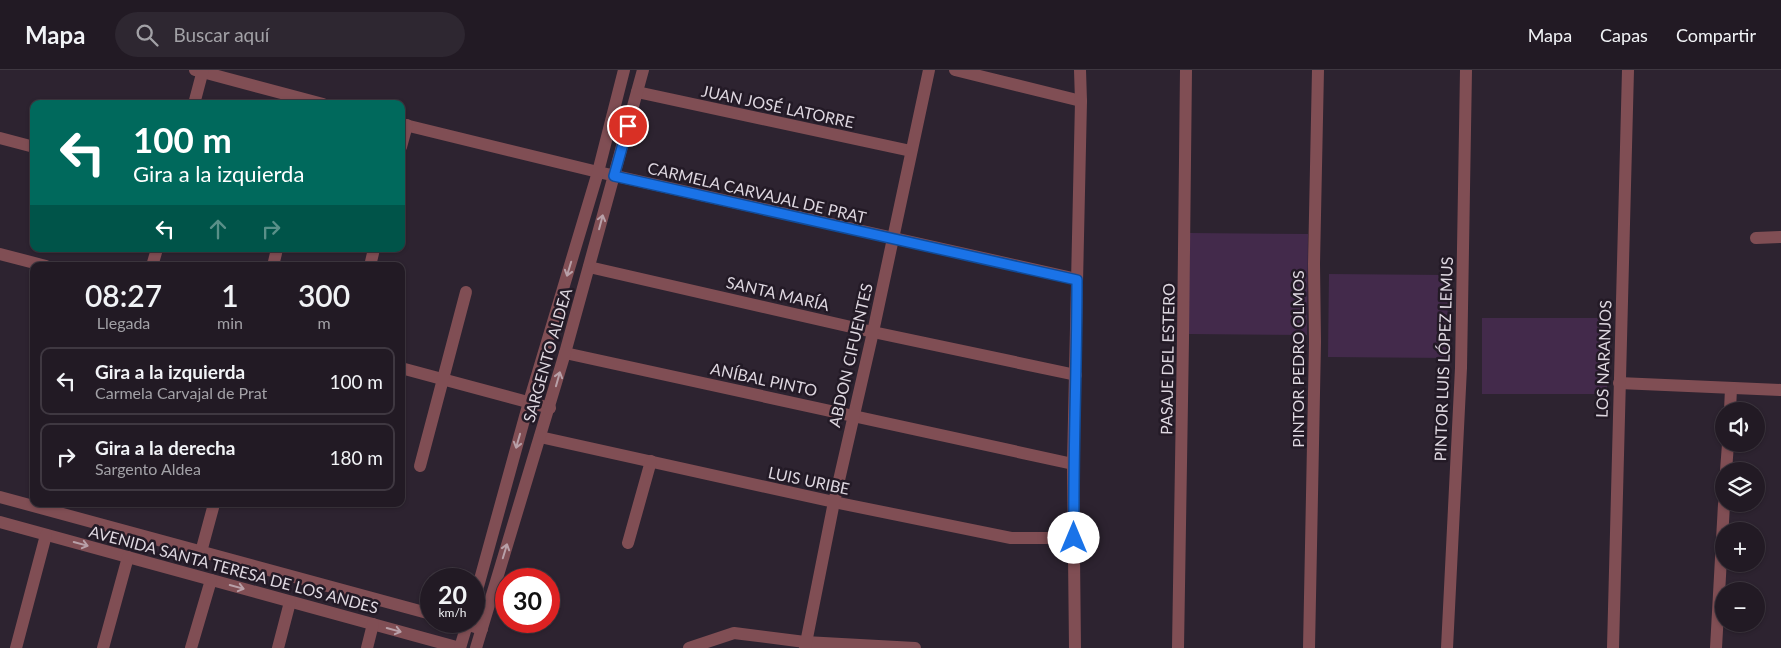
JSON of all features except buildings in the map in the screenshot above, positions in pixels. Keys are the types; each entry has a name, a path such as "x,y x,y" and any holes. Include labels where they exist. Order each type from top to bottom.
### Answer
{"street":[{"name":"SARGENTO ALDEA","path":"483,568 529,402 598,172 624,70"},
{"name":"SARGENTO ALDEA","path":"485,619 566,353 643,70"},
{"name":"ABDON CIFUENTES","path":"805,645 834,502 873,332 929,70"},
{"path":"955,70 1081,101"},
{"path":"1075,648 1074,464 1080,70"},
{"name":"PASAJE DEL ESTERO","path":"1178,648 1184,340 1186,70"},
{"name":"PINTOR PEDRO OLMOS","path":"1309,648 1318,70"},
{"name":"PINTOR LUIS LÓPEZ LEMUS","path":"1447,648 1461,368 1466,70"},
{"name":"LOS NARANJOS","path":"1613,648 1628,70"},
{"path":"195,100 200,71 305,100"},
{"name":"JUAN JOSÉ LATORRE","path":"637,92 912,151"},
{"name":"CARMELA CARVAJAL DE PRAT","path":"405,125 614,176 1077,280"},
{"path":"0,138 30,146"},
{"path":"1756,238 1781,237"},
{"path":"0,254 31,262"},
{"name":"SANTA MARÍA","path":"589,267 873,332 1076,375"},
{"path":"420,466 466,292"},
{"name":"ANÍBAL PINTO","path":"566,353 1074,464"},
{"path":"405,369 550,408"},
{"path":"1619,383 1781,390"},
{"path":"1730,402 1731,388"},
{"name":"LUIS URIBE","path":"540,437 834,502 1011,538 1074,538"},
{"path":"628,543 651,461"},
{"name":"AVENIDA SANTA TERESA DE LOS ANDES","path":"0,497 30,505"},
{"name":"AVENIDA SANTA TERESA DE LOS ANDES","path":"37,507 420,611"},
{"path":"201,552 213,507"},
{"path":"1716,648 1724,512"},
{"name":"AVENIDA SANTA TERESA DE LOS ANDES","path":"0,522 460,648"},
{"path":"16,648 46,535"},
{"path":"103,648 128,557"},
{"path":"191,648 212,580"},
{"path":"278,648 290,602"},
{"path":"366,648 373,624"},
{"path":"460,648 462,633"},
{"name":"SARGENTO ALDEA","path":"476,648 481,633"},
{"path":"689,648 734,633 805,645 915,648"}],"shaded area":[{"path":"1190,233 1308,234 1307,335 1188,334"},
{"path":"1329,274 1448,275 1447,358 1328,357"},
{"path":"1482,318 1608,318 1607,394 1482,394"}],"route":[{"path":"628,126 614,176 1077,280 1074,538"}]}
